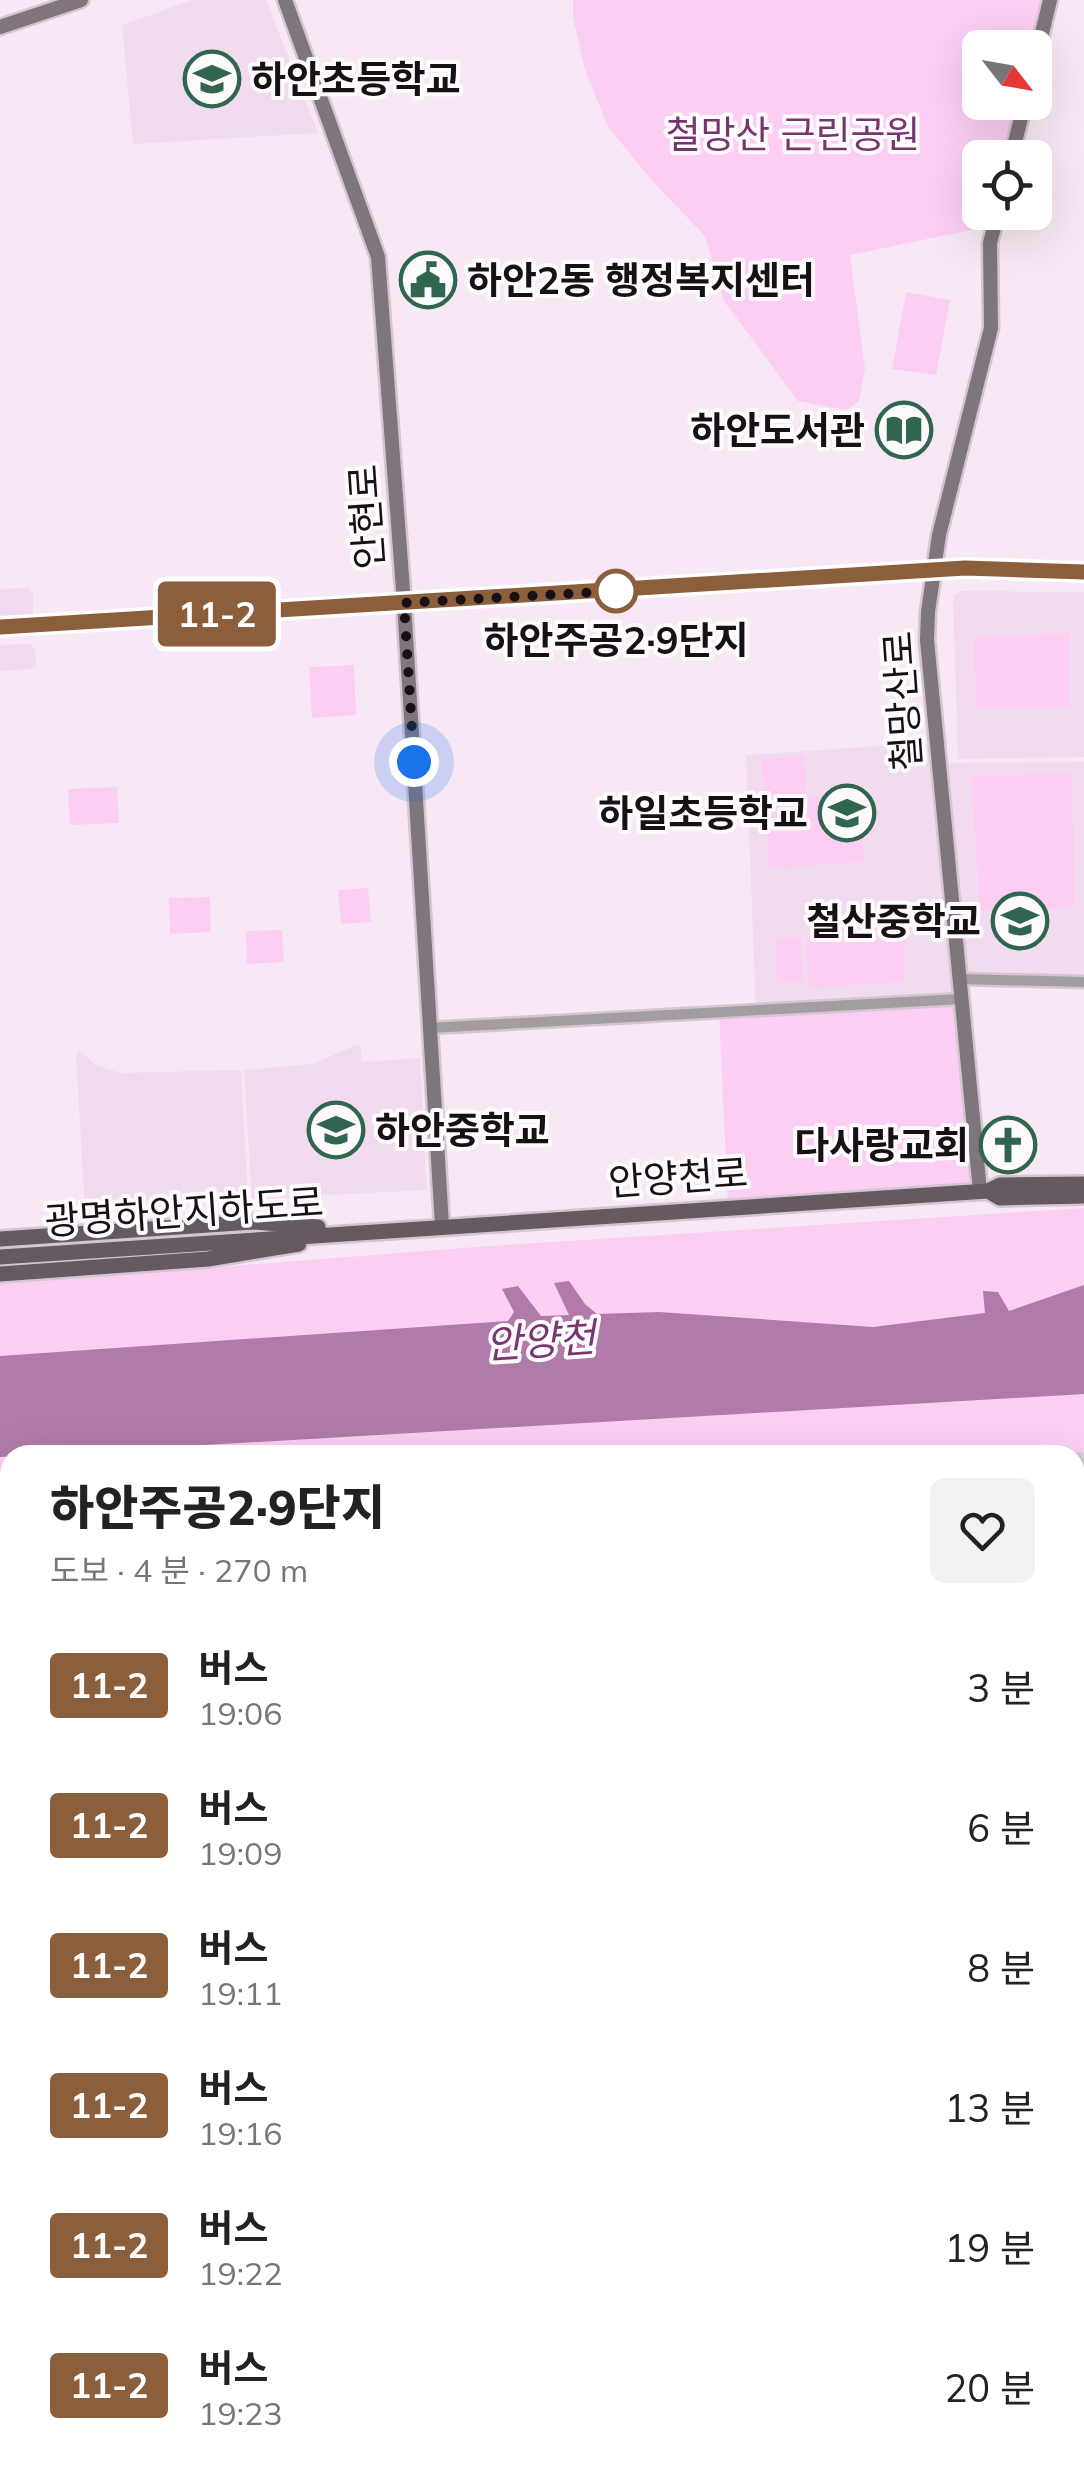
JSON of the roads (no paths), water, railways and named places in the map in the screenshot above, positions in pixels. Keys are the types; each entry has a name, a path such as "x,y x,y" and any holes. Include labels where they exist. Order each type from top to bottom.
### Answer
{"main road":[{"path":"984,1191 1000,1185 1084,1184"},
{"path":"984,1191 1000,1198 1084,1196"},
{"name":"안양천로","path":"372,1230 984,1191"},
{"path":"0,1239 253,1222 372,1230"},
{"path":"0,1274 208,1259 372,1230"},
{"name":"광명하안지하도로","path":"0,1257 372,1230"}],"street":[{"path":"0,27 81,0"},
{"name":"안현로","path":"285,0 378,257 404,603 442,1225"},
{"path":"1043,30 1050,0"},
{"name":"철망산로","path":"984,1191 929,666 928,612 939,535 990,328 993,230"},
{"path":"0,627 965,568 1084,572"},
{"path":"960,978 1084,982"},
{"path":"430,1028 962,998"}],"water":[{"name":"안양천","path":"569,1281 597,1314 659,1312 873,1327 985,1313 983,1291 998,1292 1009,1311 1084,1285 1084,1394 206,1445 0,1445 0,1356 508,1321 514,1312 502,1289 518,1286 541,1316 569,1315 554,1283"}],"place":[{"name":"하안초등학교","path":"212,79"},
{"name":"하안2동 행정복지센터","path":"428,280"},
{"name":"하안도서관","path":"904,430"},
{"name":"하안주공2·9단지","path":"616,591"},
{"name":"하일초등학교","path":"847,813"},
{"name":"철산중학교","path":"1020,921"},
{"name":"하안중학교","path":"336,1130"},
{"name":"다사랑교회","path":"1008,1145"}],"park label":[{"name":"철망산 근린공원","path":"793,134"}]}
